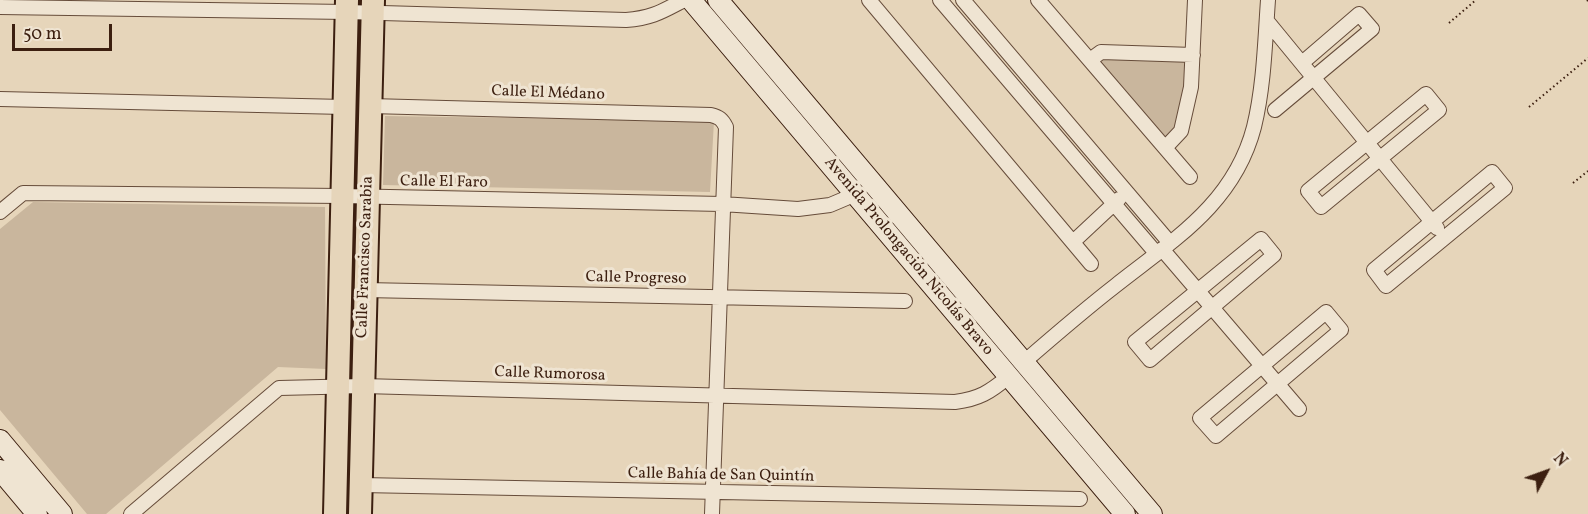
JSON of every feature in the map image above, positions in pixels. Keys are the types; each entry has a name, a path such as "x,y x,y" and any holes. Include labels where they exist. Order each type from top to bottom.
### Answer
{"main road":[{"name":"Avenida Prolongación Nicolás Bravo","path":"691,0 1125,514"},
{"name":"Avenida Prolongación Nicolás Bravo","path":"718,0 1152,514"},
{"name":"Calle Francisco Sarabia","path":"335,514 347,6"},
{"name":"Calle Francisco Sarabia","path":"360,514 373,7"},
{"path":"1008,377 1024,362"},
{"path":"0,440 62,514"},
{"path":"0,470 37,514"}],"street":[{"path":"0,7 347,6 626,20 656,15 684,0"},
{"path":"869,0 1091,264"},
{"path":"940,0 1111,201 1163,248"},
{"path":"963,0 1124,189 1163,248 1299,410"},
{"path":"1038,0 1190,177"},
{"path":"1165,148 1181,131 1191,87 1195,0"},
{"path":"1024,362 1088,307 1198,220 1218,198 1236,172 1254,128 1261,87 1268,0"},
{"path":"1275,110 1372,29 1359,14 1302,63"},
{"path":"1267,21 1445,238"},
{"path":"1090,60 1101,52 1192,55"},
{"path":"1426,94 1439,110 1380,159 1321,207 1308,191 1426,94"},
{"path":"0,99 344,106"},
{"name":"Calle El Médano","path":"370,106 711,115 718,117 726,127 722,204"},
{"path":"1492,172 1505,188 1386,286 1374,270 1432,222 1492,172"},
{"path":"1070,238 1124,189"},
{"name":"Calle El Faro","path":"0,212 23,192 722,204 798,209 830,205 855,194"},
{"path":"712,514 722,204"},
{"path":"1261,239 1274,255 1212,308 1150,360 1135,342 1261,239"},
{"name":"Calle Progreso","path":"365,290 905,301"},
{"path":"1326,312 1341,330 1277,384 1216,436 1200,418 1326,312"},
{"name":"Calle Rumorosa","path":"131,514 279,388 363,386 955,402 981,397 1008,377"},
{"name":"Calle Bahía de San Quintín","path":"360,485 1080,499"}],"path":[{"path":"1449,23 1476,0"},
{"path":"1529,107 1588,58"},
{"path":"1573,183 1588,171"}],"shaded area":[{"path":"1107,56 1185,60 1187,87 1179,130 1164,144 1098,64"},
{"path":"385,116 714,121 710,192 383,185"},
{"path":"33,202 325,207 326,369 278,367 106,514 87,514 0,410 0,229"}]}
